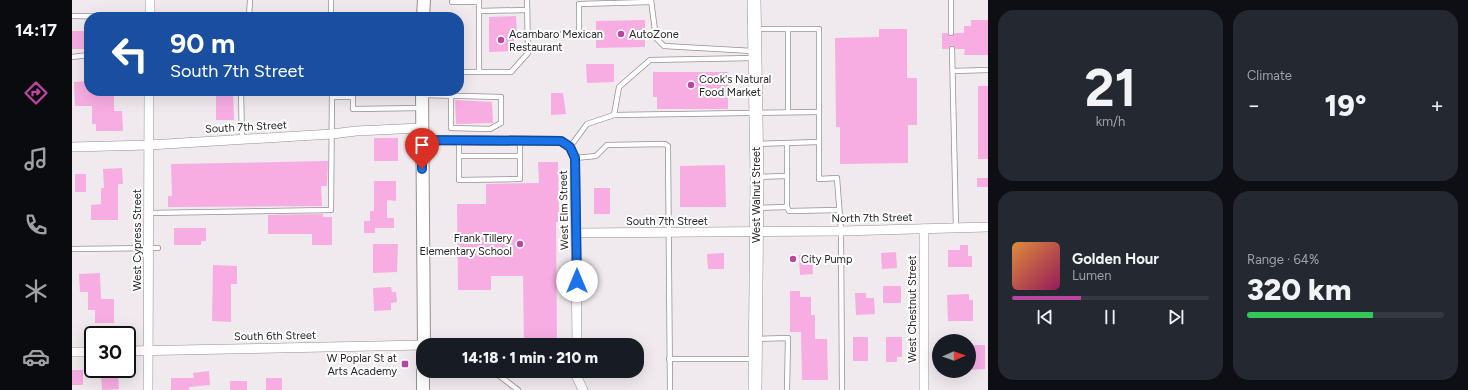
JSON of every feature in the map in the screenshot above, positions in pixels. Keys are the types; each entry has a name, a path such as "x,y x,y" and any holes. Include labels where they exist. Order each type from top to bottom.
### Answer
{"main road":[{"name":"West Walnut Street","path":"754,0 757,177 755,390"}],"street":[{"path":"150,0 150,12"},
{"path":"423,12 424,0"},
{"name":"West Cypress Street","path":"148,390 149,96"},
{"path":"422,96 423,338"},
{"name":"South 7th Street","path":"72,146 149,145 332,134 356,131 422,134 459,140 561,141 570,147"},
{"name":"West Elm Street","path":"570,147 575,158 577,338"},
{"name":"North 7th Street","path":"757,232 988,227"},
{"name":"West Chestnut Street","path":"924,229 924,390"},
{"name":"South 7th Street","path":"577,233 757,232"},
{"name":"South 6th Street","path":"136,352 416,345"},
{"path":"72,352 84,352"},
{"path":"423,378 423,390"},
{"path":"579,378 582,390"}],"lane":[{"path":"249,12 250,0"},
{"path":"331,0 331,12"},
{"path":"464,72 511,72 528,53 527,0"},
{"path":"951,0 951,33"},
{"path":"452,2 479,1 479,72"},
{"path":"563,33 580,33 579,4 651,1 656,38 664,46 755,55"},
{"path":"479,11 527,10"},
{"path":"72,16 84,16"},
{"path":"755,29 819,29 819,179 838,178 841,231 842,390"},
{"path":"788,29 788,112"},
{"path":"952,49 956,228"},
{"path":"614,115 619,87 650,60 755,55"},
{"path":"72,57 84,56"},
{"path":"952,71 988,70"},
{"path":"241,96 242,140"},
{"path":"451,96 501,97 501,124 490,129 451,128 451,96"},
{"path":"149,213 331,210 332,97 353,97 353,108 422,108"},
{"path":"570,147 587,124 614,115 819,112"},
{"path":"459,140 459,180 520,180 520,141"},
{"path":"756,144 819,142"},
{"path":"787,143 787,207 789,211 839,210"},
{"path":"575,158 596,156 607,145 665,144 668,146 670,390"},
{"path":"459,156 520,156"},
{"path":"757,177 787,176"},
{"path":"757,208 787,207"},
{"path":"72,249 158,248"},
{"path":"756,339 788,338 787,390"},
{"path":"669,359 756,359"},
{"path":"502,378 518,390"}],"building":[{"path":"516,16 517,37 514,37 514,51 489,52 489,17"},
{"name":"AutoZone","path":"645,20 645,47 596,48 596,21"},
{"path":"971,20 988,20 988,55 964,55 965,49 956,49 952,45 948,49 942,49 942,33 947,33 951,37 955,33 964,33 964,26 971,26"},
{"path":"879,29 907,29 907,78 917,78 917,125 908,125 908,163 840,164 840,127 836,127 835,38 879,37"},
{"path":"72,31 84,31 84,49 72,49"},
{"path":"586,64 614,64 614,82 587,83"},
{"name":"Cook's Natural Food Market","path":"653,72 728,72 728,109 657,109 657,97 653,97"},
{"path":"84,81 84,96 114,96 114,111 122,111 123,131 96,131 96,124 92,124 92,106 75,106 74,82"},
{"path":"978,86 988,86 988,159 978,159"},
{"path":"551,93 563,93 566,114 551,115"},
{"path":"216,96 233,96 234,120 216,120"},
{"path":"455,100 492,102 493,123 456,124"},
{"path":"374,138 398,138 398,161 374,161"},
{"path":"328,161 327,186 321,186 322,206 168,207 168,196 172,196 171,164"},
{"path":"538,162 558,162 559,222 556,222 557,338 524,338 523,276 491,276 491,290 458,290 457,204 486,204 486,184 539,183"},
{"path":"725,165 726,207 680,207 680,166"},
{"path":"122,168 123,184 118,184 118,220 91,220 91,205 101,204 101,188 104,188 103,169"},
{"path":"75,174 86,174 86,192 75,192"},
{"path":"977,178 988,178 988,187 977,187"},
{"path":"374,181 396,181 396,201 387,200 387,218 394,218 394,228 375,228 375,233 364,233 364,221 370,221 370,211 374,211"},
{"path":"594,188 610,188 610,214 594,214"},
{"path":"323,214 323,217 332,217 332,245 312,245 312,234 268,234 268,215"},
{"path":"174,228 206,228 206,241 201,241 201,245 174,245"},
{"path":"373,244 398,244 397,272 373,273"},
{"path":"960,245 968,245 968,256 972,256 972,267 948,267 948,250 960,250"},
{"path":"896,252 897,268 882,269 881,253"},
{"path":"724,253 724,269 708,269 707,254"},
{"path":"799,255 812,255 813,274 800,275"},
{"path":"213,265 237,266 237,284 231,284 231,322 212,321"},
{"path":"100,273 101,299 114,299 114,323 95,323 95,310 88,310 88,292 80,292 79,274"},
{"path":"883,286 901,286 901,303 883,303"},
{"path":"391,287 392,292 396,292 397,302 391,303 391,310 374,311 373,288"},
{"path":"790,291 800,291 800,297 811,297 811,315 815,315 815,339 827,339 828,380 802,380 801,332 790,332"},
{"path":"855,293 866,293 866,298 874,298 875,314 856,315"},
{"path":"969,294 969,300 973,300 973,321 948,321 947,295"},
{"path":"853,337 868,337 868,361 853,361"},
{"path":"886,337 902,337 902,357 897,357 897,362 886,362"},
{"path":"976,345 985,345 985,369 976,370"},
{"path":"72,370 83,370 83,385 72,385"},
{"path":"209,371 210,385 189,387 189,390 171,390 171,378 194,378 193,373"},
{"path":"101,378 118,378 119,389 102,390"},
{"path":"266,378 282,378 282,390 266,390"},
{"path":"230,381 247,381 247,390 230,390"}],"place":[{"name":"AutoZone","path":"621,34"},
{"name":"Acambaro Mexican Restaurant","path":"501,40"},
{"name":"Cook's Natural Food Market","path":"691,85"},
{"name":"Frank Tillery Elementary School","path":"520,244"},
{"name":"City Pump","path":"793,259"},
{"name":"W Poplar St at Arts Academy","path":"405,364"}],"route":[{"path":"422,169 422,140 561,141 570,147 575,158 577,281"}]}
